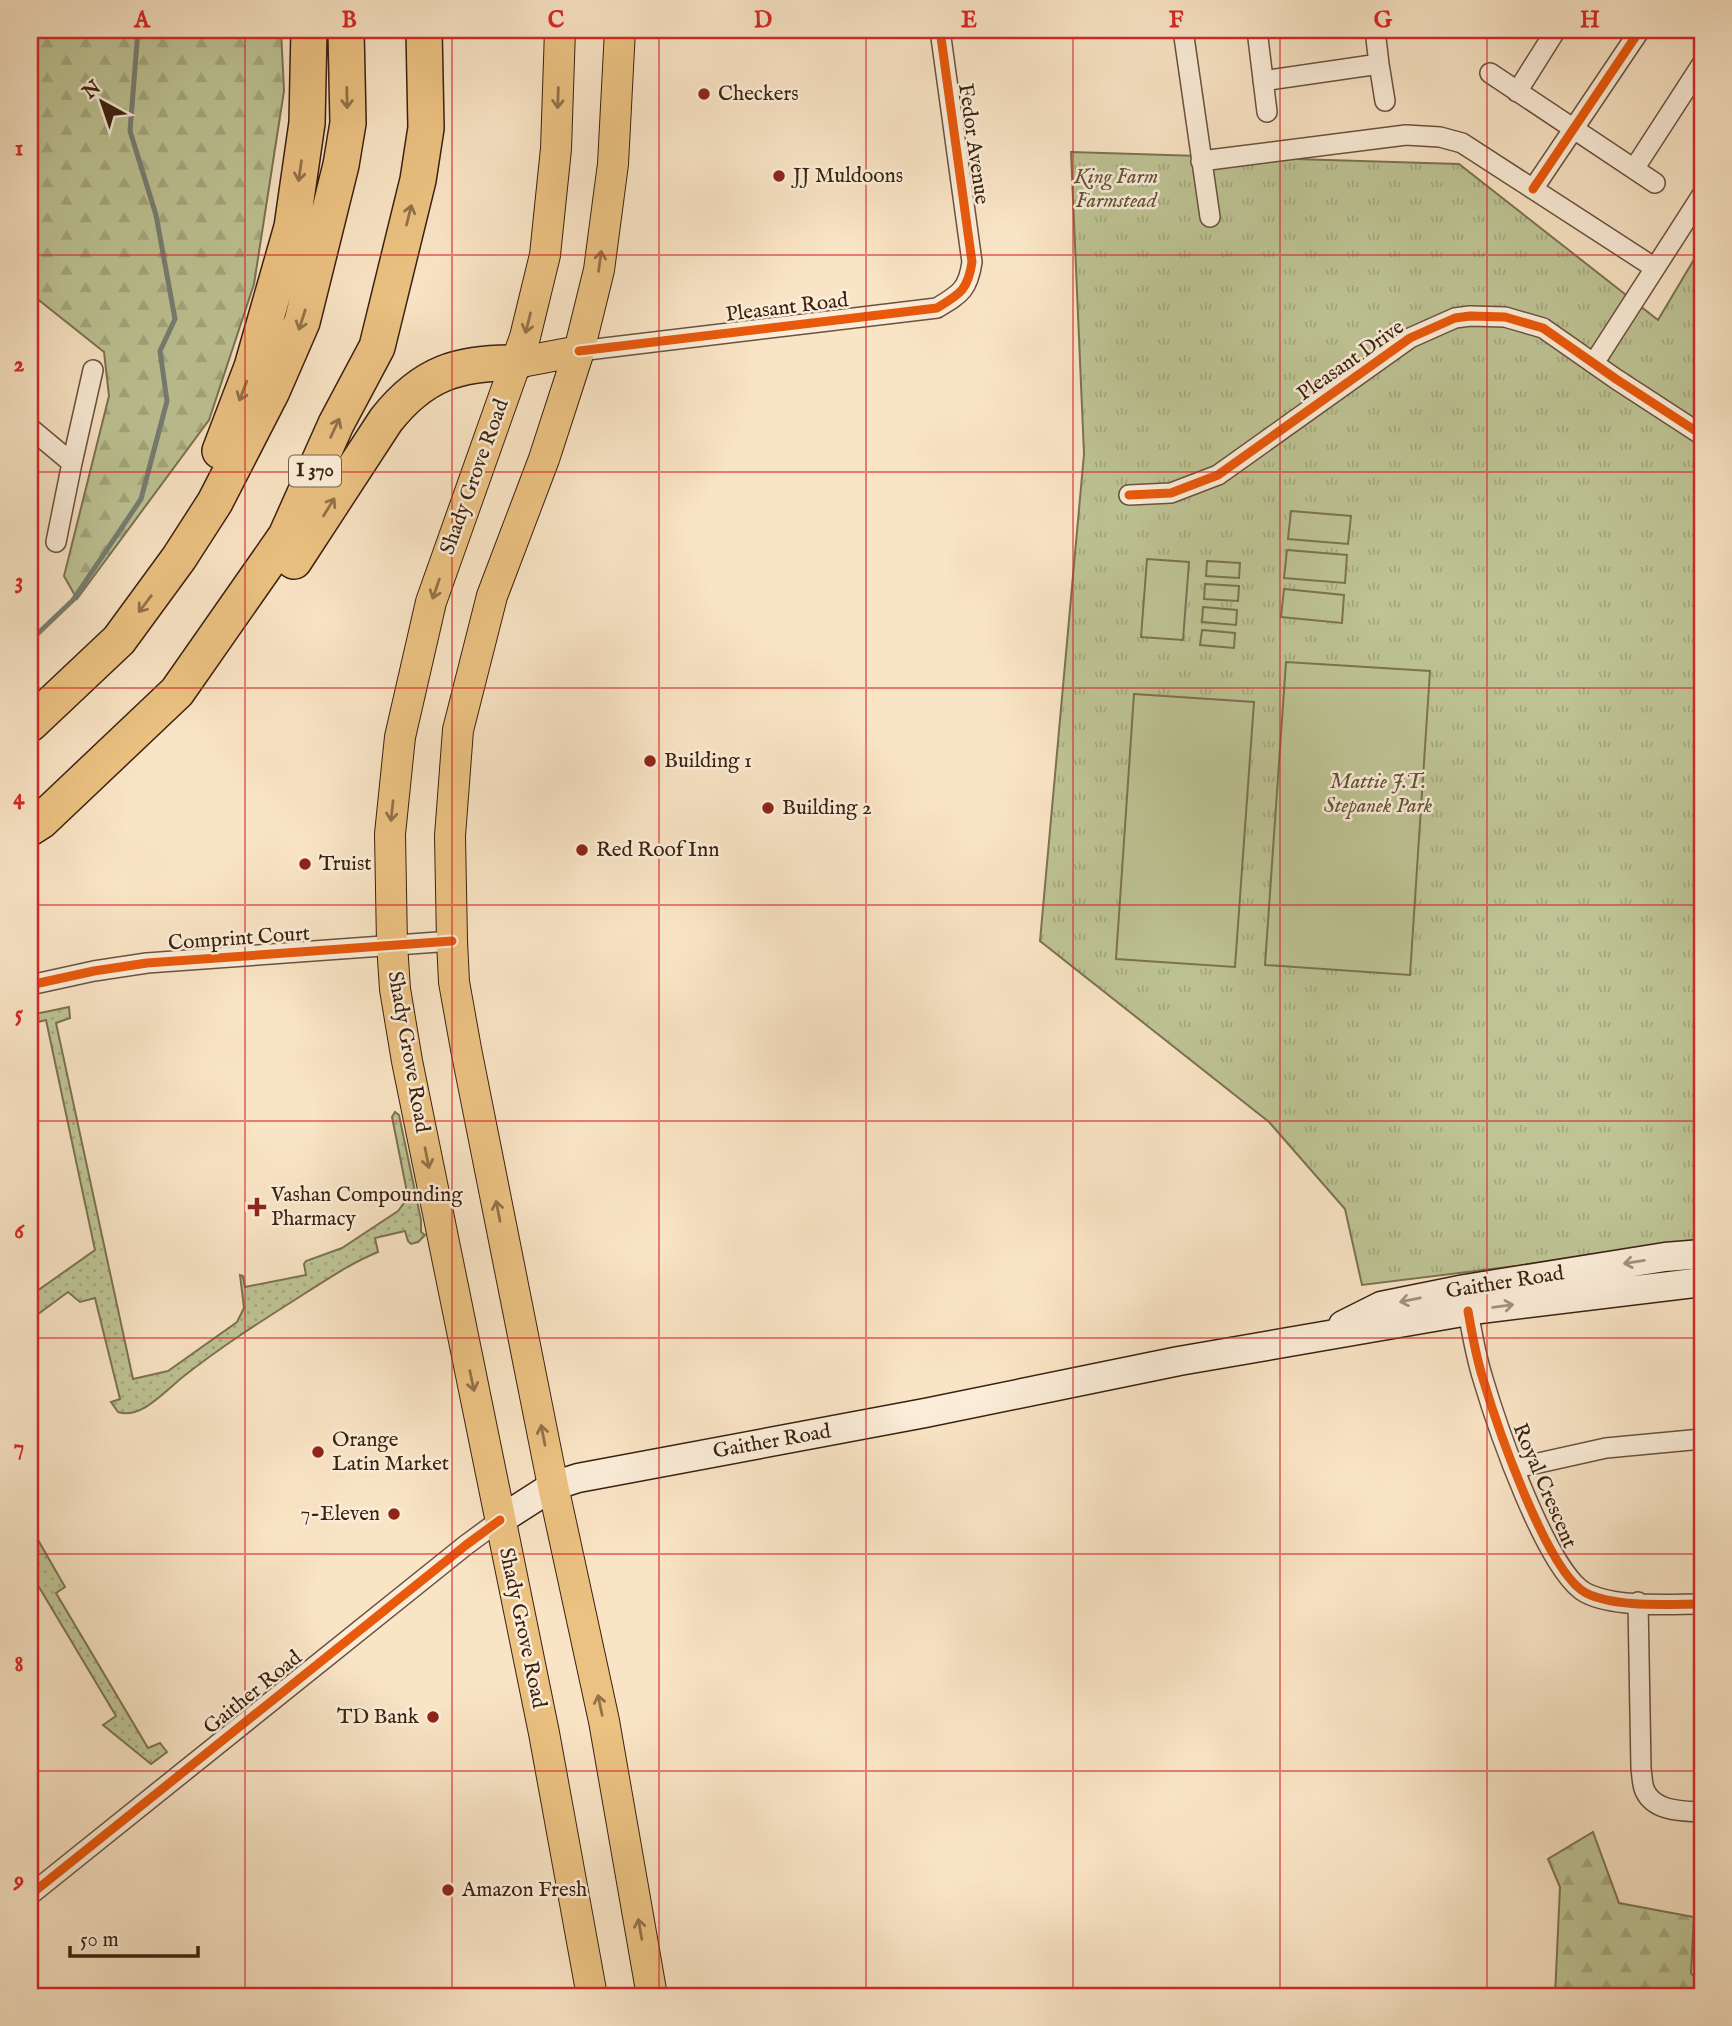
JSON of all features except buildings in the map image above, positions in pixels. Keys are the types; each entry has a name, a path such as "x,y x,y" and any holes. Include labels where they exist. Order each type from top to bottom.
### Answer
{"highway":[{"path":"179,558 251,367 292,227 307,123 309,30"},
{"path":"30,724 119,640 179,558 222,489 272,391 303,322 341,165 348,123 346,30"},
{"name":"I 370","path":"30,828 41,821 177,692 286,536 337,424 377,347 418,180 426,128 424,30"},
{"path":"30,852 125,771 188,705 241,641 400,402 419,387 456,368 483,363 516,363"}],"main road":[{"name":"Shady Grove Road","path":"559,30 556,149 545,255 516,363 431,602 403,721 390,834 395,989 407,1061 544,1733 592,1996"},
{"path":"620,30 613,164 599,270 579,351 544,459 492,596 458,730 450,836 454,982 553,1486 604,1721 652,1996"},
{"name":"Pleasant Road","path":"516,363 579,351"},
{"name":"Gaither Road","path":"1316,1339 1381,1306 1545,1276 1665,1257 1702,1254"},
{"name":"Gaither Road","path":"500,1520 553,1486 578,1478 898,1419 1167,1364 1468,1311 1702,1282"}],"street":[{"name":"Fedor Avenue","path":"940,30 971,262"},
{"path":"1183,30 1210,218"},
{"path":"1257,30 1267,112"},
{"path":"1375,30 1385,101"},
{"path":"1517,92 1556,30"},
{"path":"1533,189 1640,30"},
{"path":"1263,81 1379,64"},
{"path":"1634,169 1702,64"},
{"path":"1490,73 1655,183"},
{"path":"1200,161 1417,135 1440,137 1462,143 1656,268"},
{"path":"1594,363 1702,195"},
{"name":"Pleasant Road","path":"579,351 937,308 956,296 969,281 971,262"},
{"name":"Pleasant Drive","path":"1129,495 1171,493 1218,475 1410,338 1455,318 1485,315 1543,328 1702,435"},
{"path":"56,542 93,370"},
{"path":"30,429 72,463"},
{"name":"Comprint Court","path":"30,985 147,963 452,941"},
{"name":"Royal Crescent","path":"1468,1311 1483,1379 1545,1541 1566,1576 1584,1592 1604,1600 1702,1604"},
{"path":"1516,1468 1606,1448 1702,1439"},
{"name":"Gaither Road","path":"30,1895 500,1520"},
{"path":"1638,1602 1641,1768 1645,1792 1661,1807 1702,1812"}],"green space":[{"path":"30,30 281,30 284,91 254,284 209,420 77,599 64,576 109,396 104,352 30,293"},
{"name":"Mattie J.T. Stepanek Park","path":"1071,152 1459,164 1658,320 1702,246 1702,1243 1362,1285 1345,1209 1269,1122 1040,941 1084,454"},
{"path":"1291,511 1351,516 1348,544 1288,539"},
{"path":"1287,550 1347,555 1345,583 1284,578"},
{"path":"1147,559 1189,562 1183,640 1141,637"},
{"path":"1207,561 1240,563 1239,578 1206,576"},
{"path":"1205,584 1239,586 1238,601 1204,599"},
{"path":"1284,589 1344,595 1342,623 1281,617"},
{"path":"1203,607 1237,610 1236,625 1202,622"},
{"path":"1202,630 1235,633 1234,648 1200,645"},
{"path":"1286,662 1430,671 1410,975 1265,965"},
{"path":"1134,694 1254,702 1235,967 1116,959"},
{"path":"69,1007 70,1018 56,1023 133,1379 168,1371 237,1322 244,1308 240,1275 243,1276 245,1287 306,1275 306,1261 342,1248 398,1211 407,1192 392,1117 395,1112 399,1115 421,1220 421,1232 425,1235 418,1242 411,1244 405,1231 375,1238 378,1252 358,1261 243,1334 198,1365 144,1408 135,1412 118,1412 111,1402 120,1399 95,1298 80,1302 68,1292 30,1320 30,1296 95,1250 46,1020 30,1024 30,1015"},
{"path":"30,1526 65,1587 56,1593 148,1748 160,1743 167,1752 151,1764 103,1725 116,1716 30,1572"},
{"path":"1593,1832 1619,1903 1694,1917 1691,1973 1702,1987 1702,1996 1555,1996 1560,1887 1548,1859"}],"waterway":[{"path":"30,641 73,600 141,499 167,401 160,351 175,319 156,215 130,131 138,30"}],"cycle path":[{"path":"579,351 937,308 957,295 968,279 972,262 940,30"},
{"path":"1533,189 1640,30"},
{"path":"1129,495 1171,493 1218,475 1410,338 1455,318 1470,316 1505,317 1543,328 1702,435"},
{"path":"30,985 147,963 452,941"},
{"path":"1468,1311 1481,1371 1511,1461 1540,1528 1571,1580 1586,1593 1612,1601 1702,1604"},
{"path":"30,1895 500,1520"}],"place":[{"name":"Checkers","path":"704,94"},
{"name":"JJ Muldoons","path":"779,176"},
{"name":"Building 1","path":"650,761"},
{"name":"Building 2","path":"768,808"},
{"name":"Red Roof Inn","path":"582,850"},
{"name":"Truist","path":"305,864"},
{"name":"Vashan Compounding Pharmacy","path":"257,1207"},
{"name":"Orange Latin Market","path":"318,1452"},
{"name":"7-Eleven","path":"394,1514"},
{"name":"TD Bank","path":"433,1717"},
{"name":"Amazon Fresh","path":"448,1890"}],"park label":[{"name":"King Farm Farmstead","path":"1116,189"}]}
